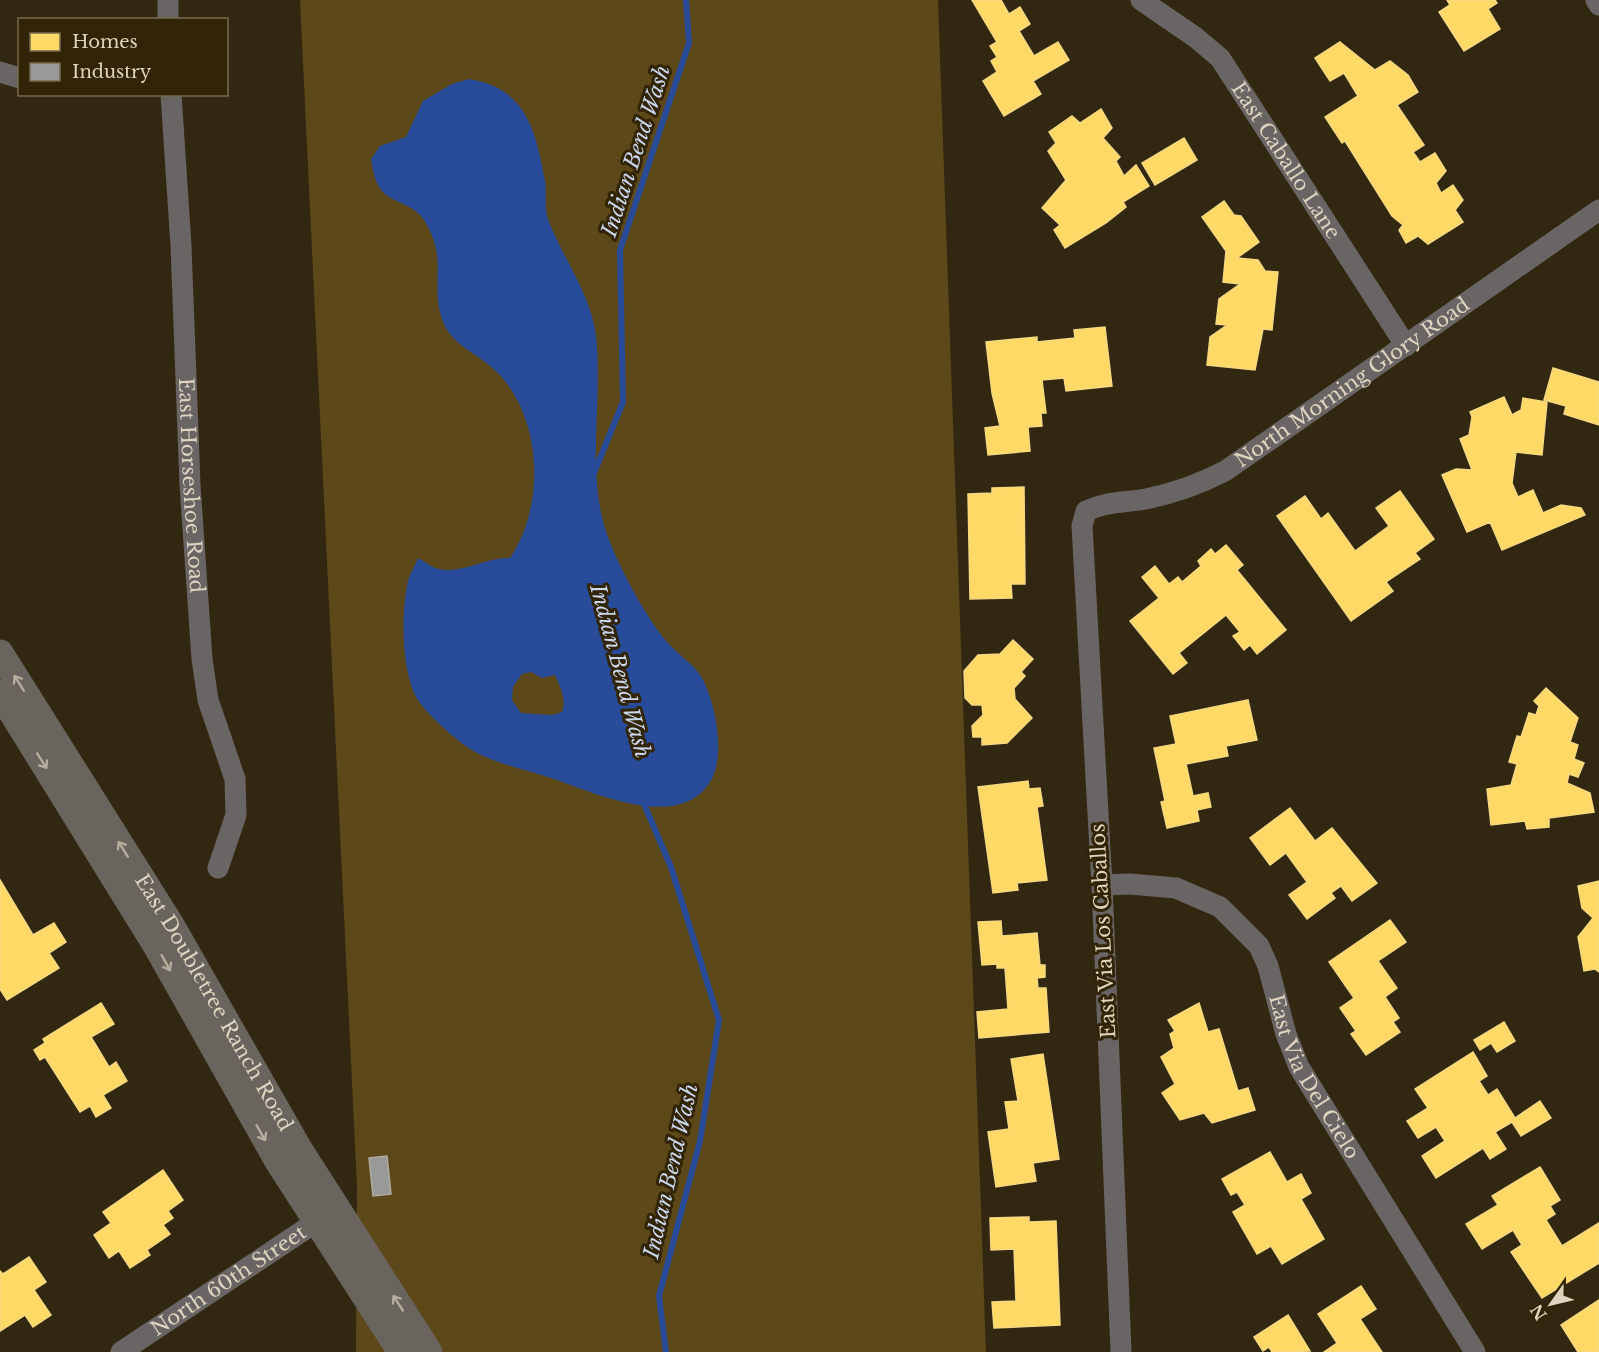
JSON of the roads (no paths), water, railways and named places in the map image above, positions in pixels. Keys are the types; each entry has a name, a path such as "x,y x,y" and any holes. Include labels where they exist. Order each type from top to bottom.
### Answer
{"main road":[{"name":"East Doubletree Ranch Road","path":"0,652 161,931"},
{"name":"East Doubletree Ranch Road","path":"0,693 161,931 263,1089 326,1215 401,1352"},
{"name":"East Doubletree Ranch Road","path":"326,1215 429,1352"}],"street":[{"path":"168,0 168,18"},
{"name":"East Caballo Lane","path":"1141,0 1220,58 1406,346"},
{"path":"1596,0 1599,5"},
{"path":"0,72 18,77"},
{"name":"East Horseshoe Road","path":"171,96 202,658 207,700 235,779 236,815 218,868"},
{"name":"North Morning Glory Road","path":"1086,511 1105,502 1143,500 1198,485 1225,471 1599,210"},
{"name":"East Via Los Caballos","path":"1086,511 1082,526 1102,885 1121,1352"},
{"name":"East Via Del Cielo","path":"1102,885 1130,884 1176,888 1220,907 1259,946 1268,966 1286,1034 1299,1066 1475,1352"},
{"name":"North 60th Street","path":"121,1352 326,1215"}],"water":[{"path":"469,79 489,84 516,102 525,115 542,163 548,219 593,320 598,360 597,478 599,502 608,538 640,603 667,642 699,673 707,689 715,716 718,745 715,772 710,782 696,797 678,805 657,807 611,799 487,758 455,738 437,722 423,707 412,688 404,642 404,609 408,581 418,558 439,569 448,570 510,558 522,537 530,513 534,488 531,438 524,414 513,392 498,373 461,345 448,332 440,311 438,261 432,235 416,211 389,197 381,190 376,182 371,159 380,146 406,137 423,101 452,84","holes":["531,672 542,678 555,675 563,698 562,712 552,715 521,713 512,700 513,687 522,674"]}],"waterway":[{"name":"Indian Bend Wash","path":"594,473 623,402 620,250 689,43 686,0"},
{"name":"Indian Bend Wash","path":"641,797 671,867 719,1020 700,1141 659,1296 666,1352"}]}
